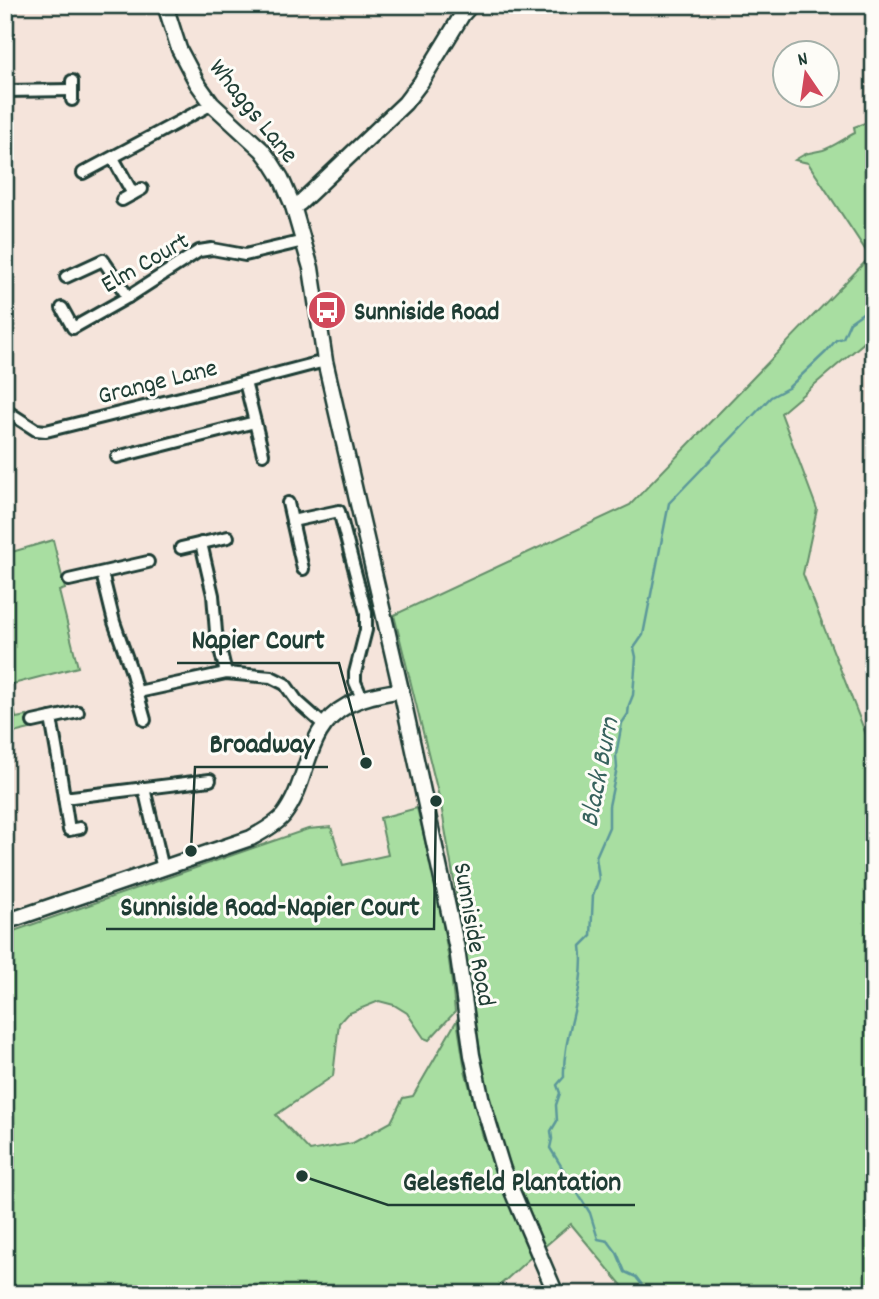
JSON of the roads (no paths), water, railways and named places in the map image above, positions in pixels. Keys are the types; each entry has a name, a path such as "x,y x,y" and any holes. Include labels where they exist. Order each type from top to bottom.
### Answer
{"main road":[{"name":"Whaggs Lane","path":"165,5 179,48 197,83 212,104 262,150 281,177 293,205"},
{"path":"293,205 300,203 405,103 471,5"},
{"name":"Sunniside Road","path":"293,205 304,241 325,360 457,949 472,1055 482,1101 503,1170 556,1294"},
{"path":"5,922 251,838 281,818 298,788 309,753 324,725 340,709 362,698 401,690"}],"street":[{"path":"5,91 72,90"},
{"path":"83,173 212,104"},
{"path":"113,158 138,192 122,200"},
{"name":"Elm Court","path":"62,308 73,328 128,298 199,251 212,249 245,255 304,241"},
{"path":"73,276 103,260 128,298"},
{"name":"Grange Lane","path":"5,410 36,430 46,431 325,360"},
{"path":"245,382 262,454"},
{"path":"117,457 255,422"},
{"path":"288,503 303,569"},
{"path":"292,522 339,510 366,613 366,630 355,673 355,682 362,698"},
{"path":"181,548 228,537"},
{"path":"201,543 226,673"},
{"path":"69,580 149,562"},
{"path":"102,573 114,622 145,720"},
{"path":"138,692 226,673 271,677 285,684 297,701 324,725"},
{"path":"33,722 78,712"},
{"path":"51,718 69,830 80,828"},
{"path":"64,798 210,780"},
{"path":"144,788 163,869"}],"waterway":[{"name":"Black Burn","path":"649,1294 636,1277 625,1272 617,1253 608,1241 598,1239 590,1213 550,1148 551,1131 557,1121 556,1105 560,1093 557,1085 564,1077 564,1061 581,979 581,946 591,936 593,895 599,879 596,857 609,827 609,806 617,768 616,755 622,723 628,714 633,695 636,657 634,648 643,635 669,503 771,397 788,388 836,340 843,338 850,322 874,305"}],"place":[{"name":"Sunniside Road","path":"327,310"},
{"name":"Napier Court","path":"366,763"},
{"name":"Sunniside Road-Napier Court","path":"436,801"},
{"name":"Broadway","path":"191,851"},
{"name":"Gelesfield Plantation","path":"302,1176"}]}
